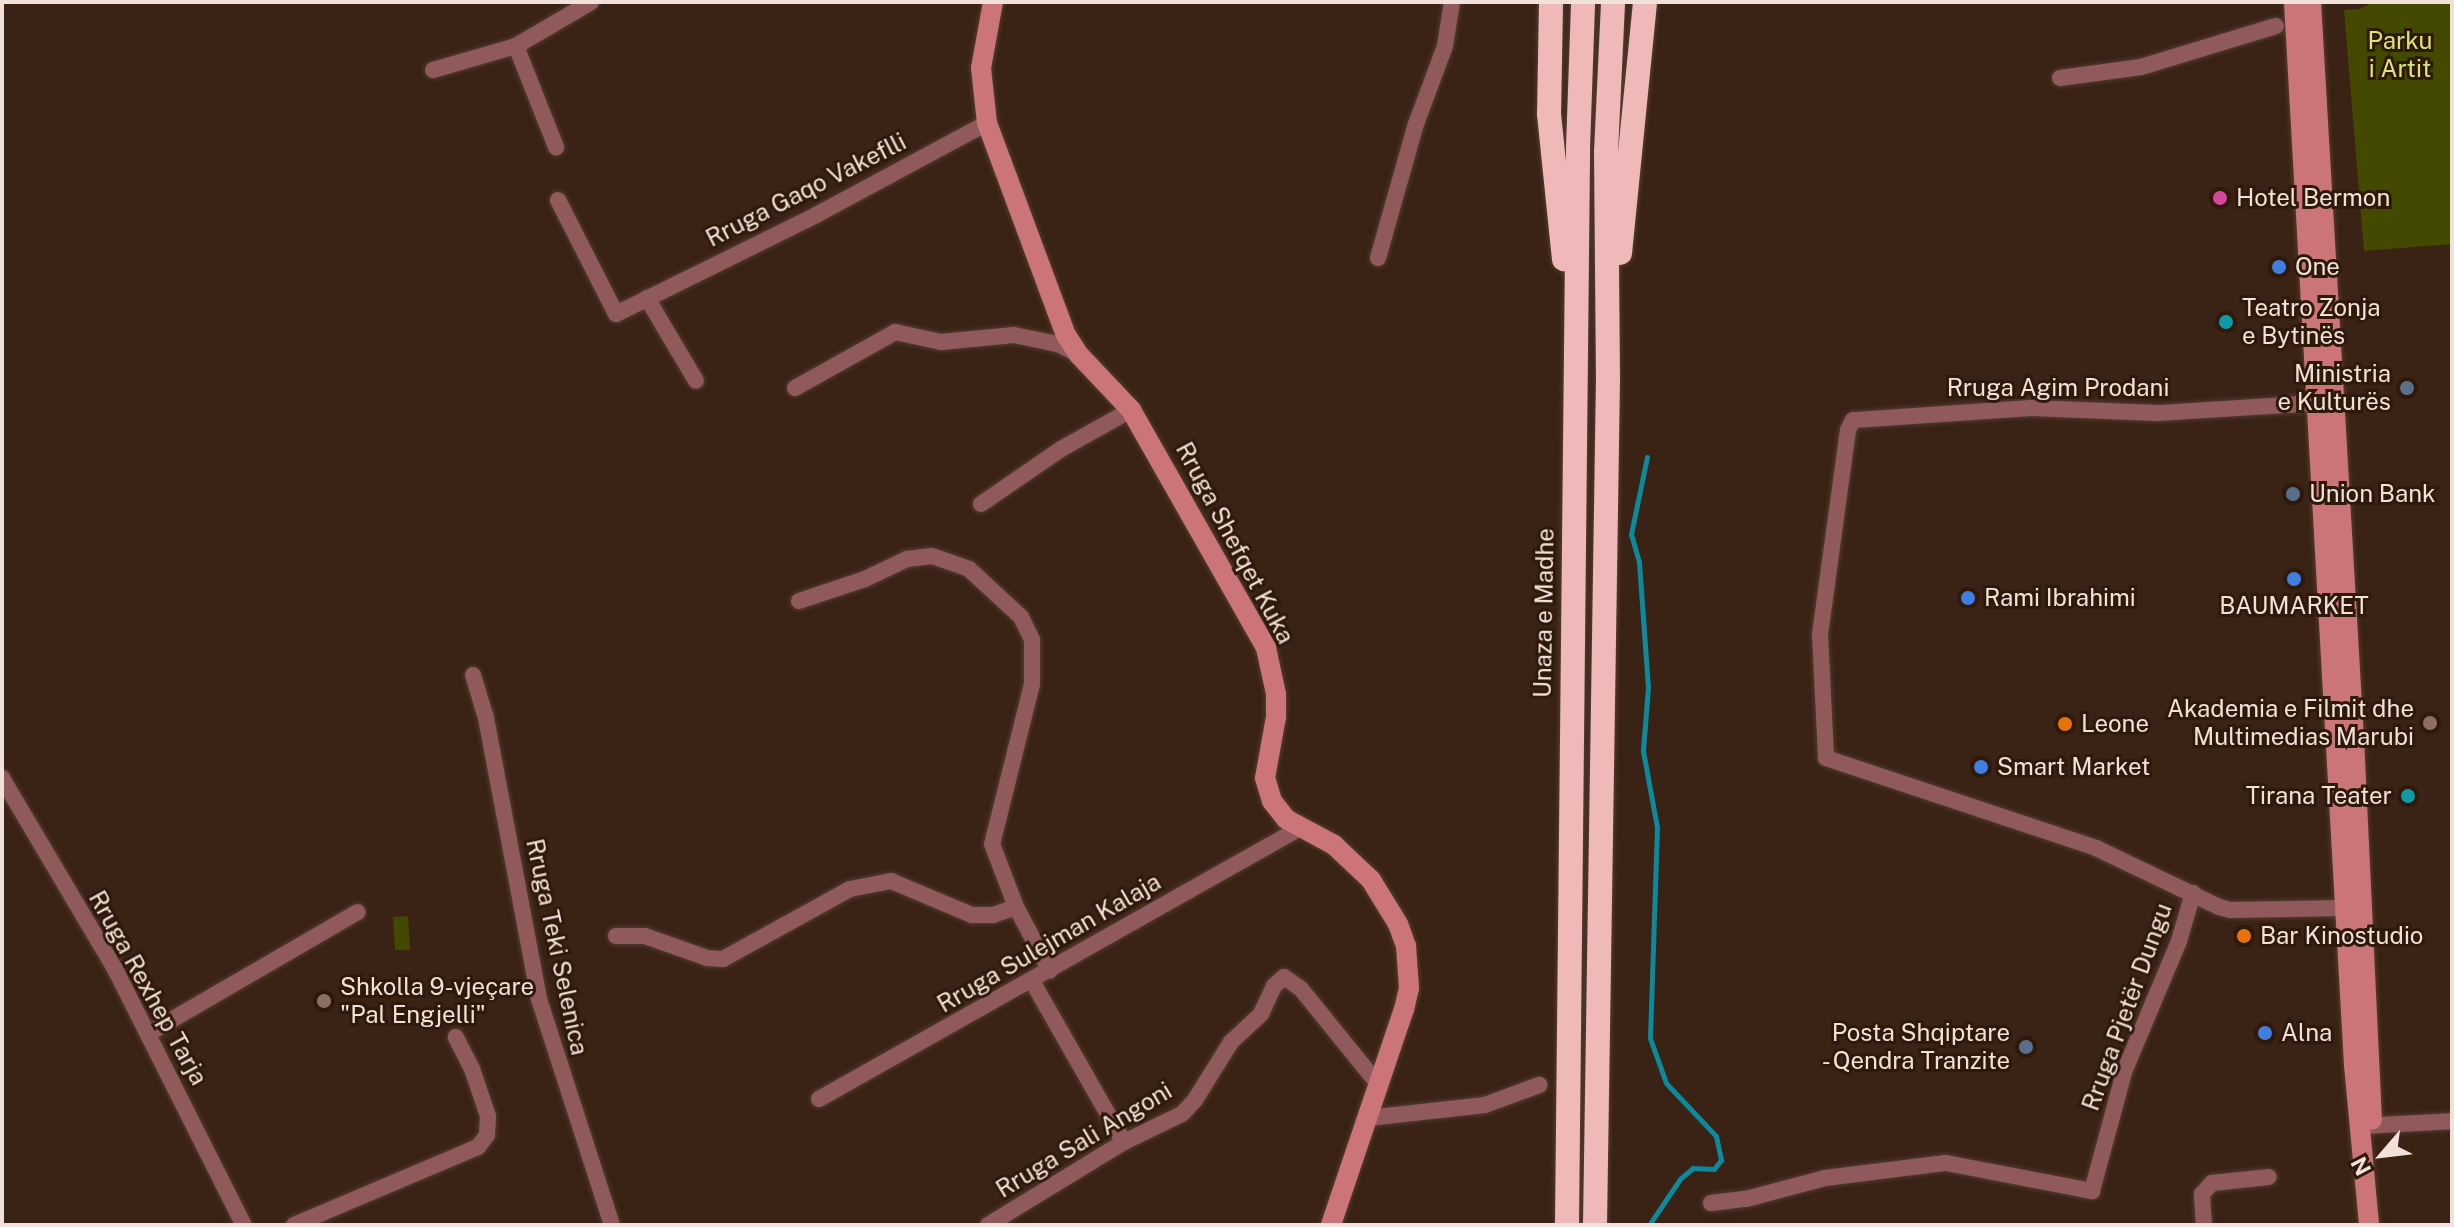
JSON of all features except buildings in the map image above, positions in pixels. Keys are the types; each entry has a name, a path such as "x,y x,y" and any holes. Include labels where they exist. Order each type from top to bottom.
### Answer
{"highway":[{"path":"1551,2 1549,114 1576,372"},
{"name":"Unaza e Madhe","path":"1567,1225 1579,79 1583,2"},
{"path":"1595,1225 1598,863 1608,379 1607,80 1613,2"},
{"path":"1608,379 1645,2"},
{"path":"1598,863 1612,890 1610,1225"},
{"path":"1553,1225 1558,897 1570,866"}],"main road":[{"name":"Rruga Shefqet Kuka","path":"993,2 981,68 987,123 1000,164 1032,235 1061,322 1079,355 1131,410 1266,648 1274,675 1276,706 1265,778 1277,810 1334,845 1371,880 1398,924 1406,946 1409,988 1331,1225"},
{"path":"2294,2 2345,908 2366,1126 2381,1225"},
{"path":"2311,2 2341,531 2369,1225"}],"street":[{"path":"433,70 516,46 591,2"},
{"path":"1378,258 1416,124 1445,46 1452,2"},
{"path":"2060,78 2141,67 2276,26"},
{"path":"516,46 556,147"},
{"name":"Rruga Gaqo Vakeflli","path":"558,200 616,314 818,214 987,123"},
{"path":"647,298 696,381"},
{"path":"795,388 895,332 941,342 991,335 1035,338 1079,355"},
{"name":"Rruga Agim Prodani","path":"2193,893 2082,843 1826,758 1820,634 1848,430 1853,420 2031,408 2157,413 2318,403"},
{"path":"981,504 1061,449 1131,410"},
{"path":"799,601 865,579 907,559 932,556 969,569 1021,617 1032,640 1032,684 992,844 1016,907 1050,971"},
{"name":"Rruga Teki Selenica","path":"473,675 486,718 542,1012 612,1225"},
{"name":"Rruga Rexhep Tarja","path":"3,783 149,1033 244,1225"},
{"name":"Rruga Sulejman Kalaja","path":"819,1099 1302,827"},
{"path":"616,936 645,936 707,958 723,959 850,889 891,881 972,915 993,915 1016,907"},
{"name":"Rruga Pjetër Dungu","path":"1711,1203 1746,1199 1825,1178 1946,1163 2092,1191 2124,1072 2179,941 2193,893 2230,910 2345,908"},
{"path":"149,1033 358,912"},
{"name":"Rruga Sali Angoni","path":"988,1225 1124,1142 1182,1114 1195,1100 1231,1042 1261,1014 1274,986 1284,977 1301,989 1378,1084"},
{"path":"1032,981 1124,1142"},
{"path":"294,1225 478,1147 487,1135 488,1116 472,1069 456,1037"},
{"path":"1368,1118 1485,1105 1539,1085"},
{"path":"2366,1126 2452,1121"},
{"path":"2204,1225 2202,1194 2212,1183 2269,1177"}],"green space":[{"name":"Parku i Artit","path":"2373,2 2452,2 2452,244 2364,251 2344,10 2360,9"},
{"path":"408,916 410,950 395,950 393,917"}],"waterway":[{"path":"1647,457 1631,534 1639,562 1648,687 1643,751 1657,827 1650,1038 1666,1083 1716,1136 1721,1160 1714,1169 1693,1168 1680,1179 1649,1225"}],"place":[{"name":"Hotel Bermon","path":"2220,198"},
{"name":"One","path":"2279,267"},
{"name":"Teatro Zonja e Bytinës","path":"2226,322"},
{"name":"Ministria e Kulturës","path":"2407,388"},
{"name":"Union Bank","path":"2293,494"},
{"name":"BAUMARKET","path":"2294,579"},
{"name":"Rami Ibrahimi","path":"1968,598"},
{"name":"Akademia e Filmit dhe Multimedias Marubi","path":"2430,723"},
{"name":"Leone","path":"2065,724"},
{"name":"Smart Market","path":"1981,767"},
{"name":"Tirana Teater","path":"2408,796"},
{"name":"Bar Kinostudio","path":"2244,936"},
{"name":"Shkolla 9-vjeçare \"Pal Engjelli\"","path":"324,1001"},
{"name":"Alna","path":"2265,1033"},
{"name":"Posta Shqiptare - Qendra Tranzite","path":"2026,1047"}]}
